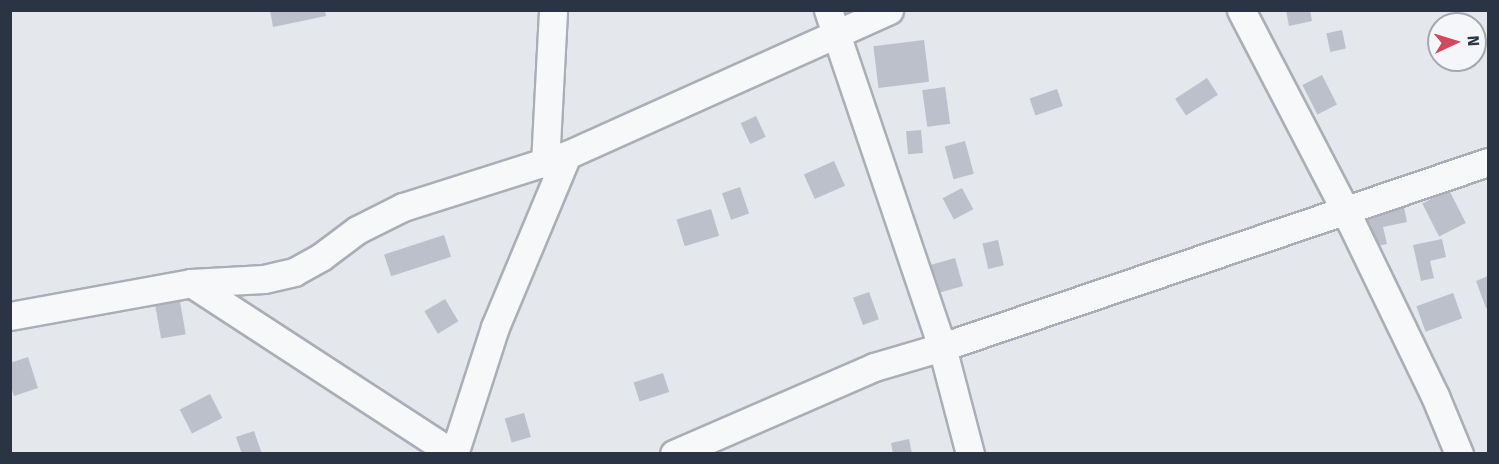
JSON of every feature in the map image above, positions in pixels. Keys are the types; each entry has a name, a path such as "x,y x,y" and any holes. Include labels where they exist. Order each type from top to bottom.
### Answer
{"street":[{"path":"190,283 453,453 495,327 556,160 553,10"},
{"path":"10,316 190,283 264,279 294,272 321,257 357,230 403,207 556,160 832,23 889,10"},
{"path":"1241,10 1346,212 1435,396 1459,453"},
{"path":"832,23 942,347 970,453"},
{"path":"674,453 874,367 942,347 1488,162"}],"building":[{"path":"270,10 325,10 326,16 273,27"},
{"path":"1286,10 1310,10 1312,21 1289,26"},
{"path":"1342,30 1346,49 1330,52 1326,33"},
{"path":"924,40 929,82 878,88 873,46"},
{"path":"1322,75 1337,104 1317,114 1302,85"},
{"path":"1207,78 1218,95 1186,115 1175,99"},
{"path":"945,87 950,124 927,127 922,90"},
{"path":"1057,89 1063,106 1035,115 1030,98"},
{"path":"756,116 766,137 750,144 741,123"},
{"path":"921,130 923,153 908,154 906,131"},
{"path":"965,141 974,174 954,179 945,146"},
{"path":"834,161 845,186 815,199 804,174"},
{"path":"740,187 749,213 731,220 722,193"},
{"path":"962,188 973,209 954,220 943,198"},
{"path":"1449,190 1466,223 1439,237 1422,204"},
{"path":"1404,207 1407,222 1383,227 1387,244 1372,247 1366,214"},
{"path":"711,209 719,236 685,246 677,220"},
{"path":"444,235 451,257 391,276 384,254"},
{"path":"1442,239 1446,257 1430,261 1434,278 1421,281 1413,245"},
{"path":"998,240 1004,265 988,269 982,244"},
{"path":"955,258 963,286 930,295 922,267"},
{"path":"1488,276 1488,308 1486,308 1476,281"},
{"path":"177,285 186,334 161,339 152,289"},
{"path":"869,292 879,319 863,325 853,298"},
{"path":"1453,293 1462,318 1426,332 1416,306"},
{"path":"445,299 458,321 438,334 424,311"},
{"path":"28,357 38,388 14,396 10,383 10,363"},
{"path":"663,373 669,392 640,402 634,383"},
{"path":"210,394 222,418 192,433 180,409"},
{"path":"524,413 531,437 512,443 505,419"},
{"path":"254,431 262,454 242,454 236,437"},
{"path":"909,439 912,454 893,454 891,443"}]}
